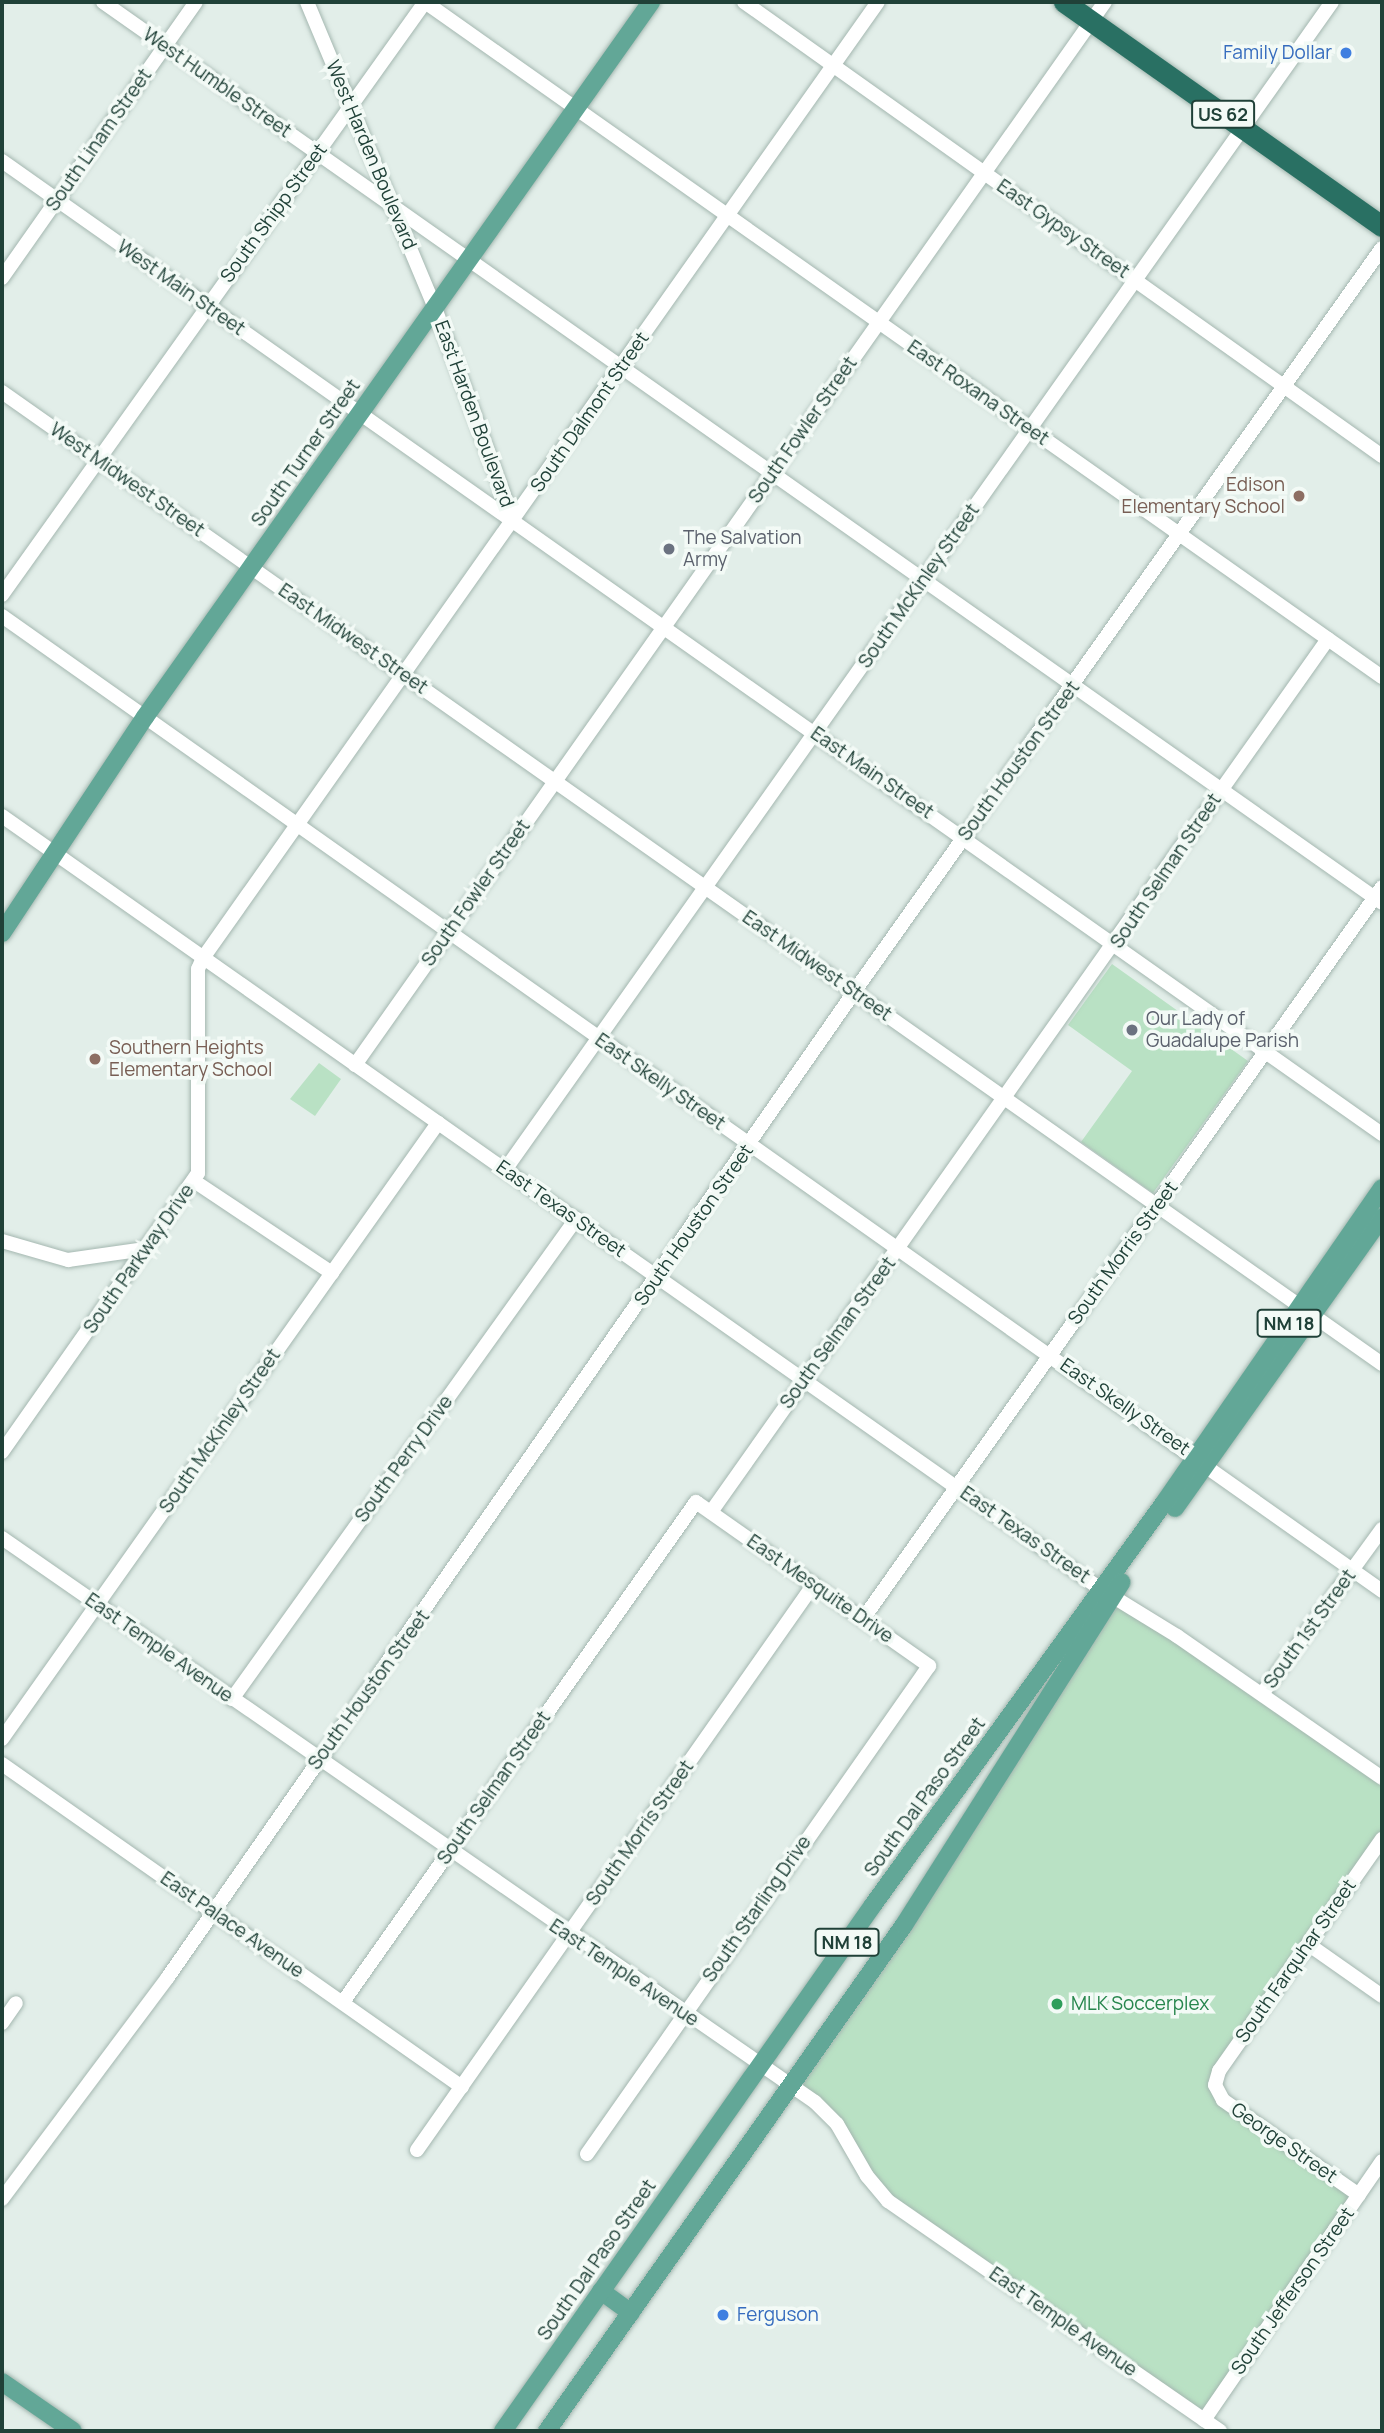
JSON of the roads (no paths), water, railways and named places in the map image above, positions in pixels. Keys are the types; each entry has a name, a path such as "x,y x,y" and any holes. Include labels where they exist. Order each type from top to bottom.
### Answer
{"highway":[{"name":"US 62","path":"1064,2 1382,226"}],"main road":[{"name":"South Turner Street","path":"2,933 145,717 651,2"},
{"name":"South Dal Paso Street","path":"503,2431 760,2066 1201,1461 1307,1310 1382,1188"},
{"name":"South Dal Paso Street","path":"1307,1310 1382,1217"},
{"name":"South Dal Paso Street","path":"547,2431 904,1925 1107,1593"},
{"path":"601,2291 631,2313"},
{"path":"2,2382 73,2431"}],"street":[{"name":"West Humble Street","path":"103,2 1221,789 1380,896"},
{"name":"South Linam Street","path":"2,278 197,2"},
{"name":"West Harden Boulevard","path":"307,2 435,309"},
{"name":"South Shipp Street","path":"2,595 425,2"},
{"name":"East Roxana Street","path":"425,2 1382,677"},
{"name":"East Gypsy Street","path":"744,2 1382,456"},
{"name":"South Dalmont Street","path":"203,958 405,676 878,2"},
{"name":"South Fowler Street","path":"355,1065 1105,2"},
{"name":"South McKinley Street","path":"505,1170 1332,2"},
{"name":"West Main Street","path":"2,161 360,414"},
{"name":"South Houston Street","path":"2,2199 214,1913 854,992 1382,248"},
{"name":"East Harden Boulevard","path":"435,309 513,520"},
{"name":"West Midwest Street","path":"2,392 251,568"},
{"name":"East Main Street","path":"360,414 1382,1134"},
{"name":"East Midwest Street","path":"251,568 1382,1364"},
{"name":"East Skelly Street","path":"2,616 598,1039 1051,1354 1382,1591"},
{"name":"South Selman Street","path":"343,2002 696,1502 711,1512 1115,945 1221,789 1328,639"},
{"name":"East Texas Street","path":"2,816 1107,1593 1382,1778"},
{"name":"South Morris Street","path":"863,1619 1380,896"},
{"name":"South Parkway Drive","path":"2,1452 194,1181 199,1167 198,969 203,958"},
{"name":"South McKinley Street","path":"2,1739 438,1123"},
{"path":"194,1181 332,1273"},
{"name":"South Perry Drive","path":"232,1699 576,1219"},
{"path":"2,1241 68,1260 145,1249"},
{"name":"East Mesquite Drive","path":"711,1512 929,1666"},
{"name":"South 1st Street","path":"1262,1695 1382,1529"},
{"name":"East Temple Avenue","path":"2,1538 568,1935 790,2085 837,2124 867,2176 894,2206 1220,2431"},
{"name":"South Morris Street","path":"417,2150 814,1584"},
{"name":"South Starling Drive","path":"587,2154 929,1666"},
{"name":"East Palace Avenue","path":"2,1764 462,2087"},
{"name":"South Farquhar Street","path":"1215,2085 1219,2071 1382,1839"},
{"path":"1308,1944 1382,1996"},
{"path":"2,2024 16,2003"},
{"name":"George Street","path":"1215,2085 1223,2100 1359,2195"},
{"name":"South Jefferson Street","path":"1204,2420 1382,2161"}],"place":[{"name":"Family Dollar","path":"1346,53"},
{"name":"Edison Elementary School","path":"1299,496"},
{"name":"The Salvation Army","path":"669,549"},
{"name":"Our Lady of Guadalupe Parish","path":"1132,1030"},
{"name":"Southern Heights Elementary School","path":"95,1059"},
{"name":"MLK Soccerplex","path":"1057,2004"},
{"name":"Ferguson","path":"723,2315"}]}
